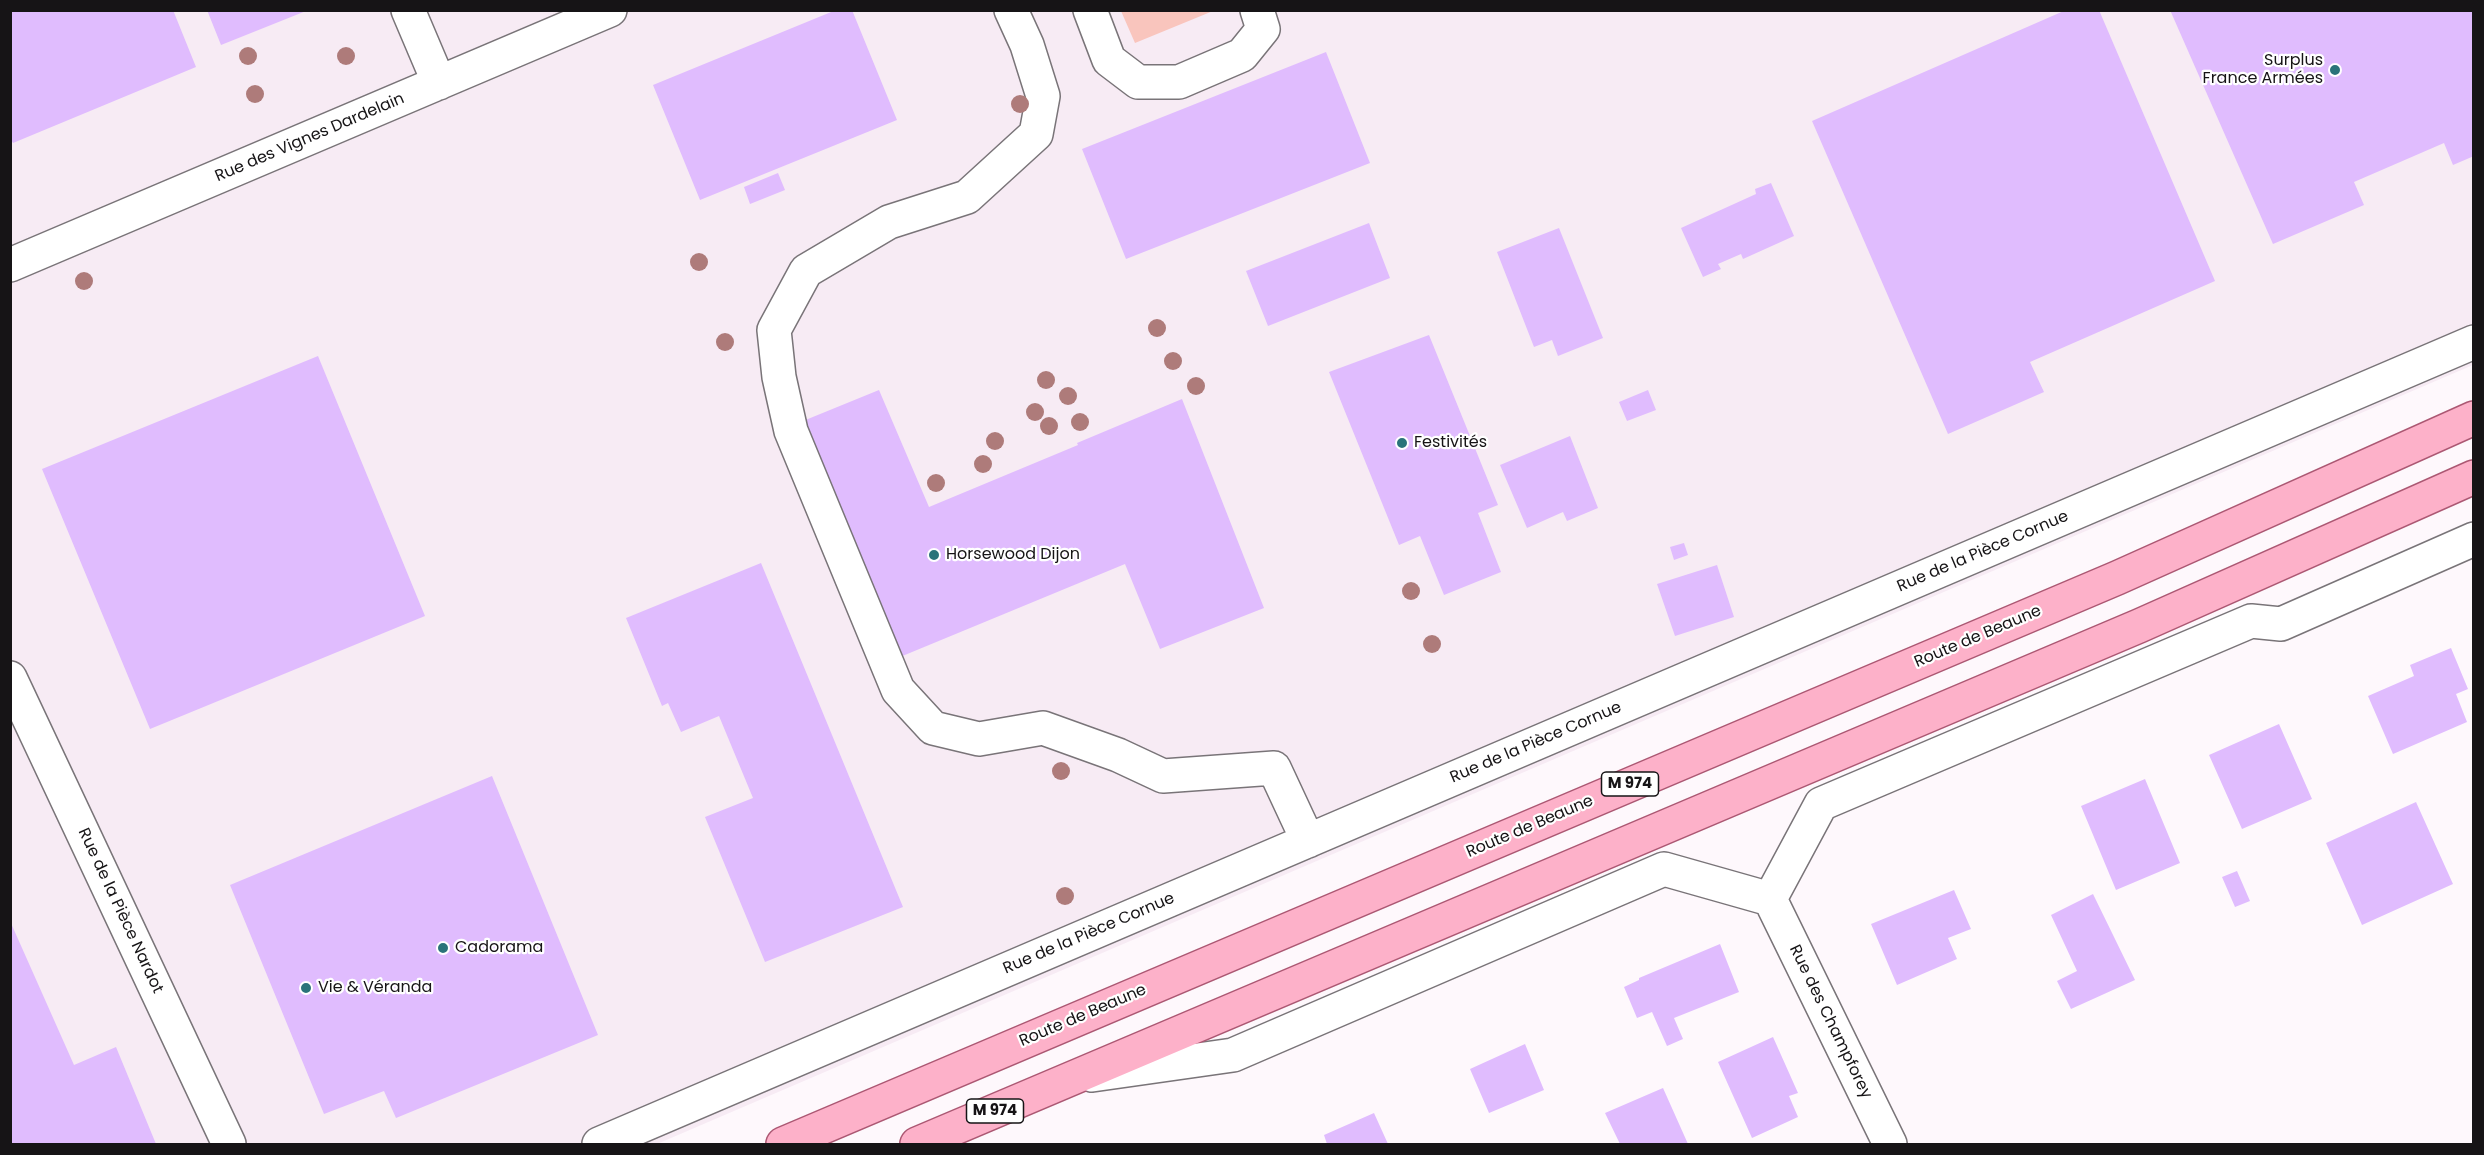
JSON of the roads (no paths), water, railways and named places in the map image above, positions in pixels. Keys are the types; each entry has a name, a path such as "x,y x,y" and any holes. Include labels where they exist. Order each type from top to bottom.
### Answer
{"main road":[{"name":"Route de Beaune","path":"783,1144 2117,578 2474,418"},
{"name":"M 974","path":"917,1144 2139,626 2474,477"}],"street":[{"path":"408,10 439,83"},
{"name":"Rue des Vignes Dardelain","path":"10,265 610,10"},
{"path":"1011,10 1027,45 1043,96 1036,134 968,197 889,222 806,271 774,330 779,376 791,431 898,690 933,728 979,739 1043,728 1118,755 1163,776 1274,768 1308,841"},
{"path":"1090,10 1109,60 1138,82 1179,82 1242,55 1263,29 1257,10"},
{"name":"Rue de la Pièce Cornue","path":"598,1144 2474,342"},
{"path":"1072,1078 1233,1055 1664,869 1770,899 1821,804 2251,621 2281,624 2474,538"},
{"name":"Rue de la Pièce Nardot","path":"10,678 229,1144"},
{"name":"Rue des Champforey","path":"1770,899 1890,1144"}],"place":[{"name":"Surplus France Armées","path":"2335,70"},
{"name":"Festivités","path":"1402,443"},
{"name":"Horsewood Dijon","path":"934,555"},
{"name":"Cadorama","path":"443,948"},
{"name":"Vie & Véranda","path":"306,988"}]}
